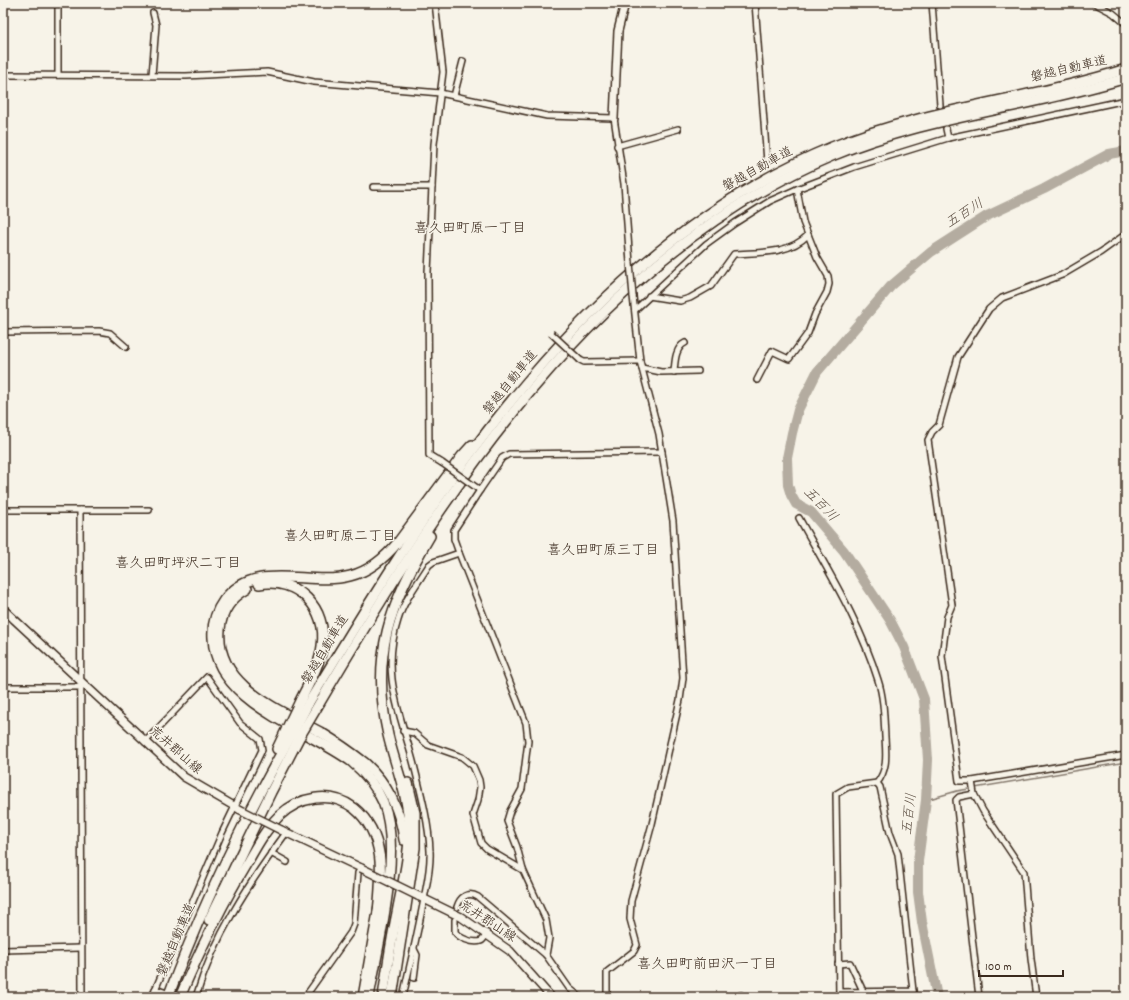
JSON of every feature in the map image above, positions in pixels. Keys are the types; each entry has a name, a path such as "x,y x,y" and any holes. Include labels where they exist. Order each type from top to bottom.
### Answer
{"highway":[{"name":"磐越自動車道","path":"166,995 237,837 258,786 293,732 392,568 448,486 502,415 552,354 586,317 638,267 700,219 758,183 804,160 878,130 944,112 1082,81 1126,69"},
{"name":"磐越自動車道","path":"308,705 358,637 410,556 509,419 555,364 626,290 681,244 742,202 835,154 874,140 931,124 1126,78"},
{"path":"365,995 389,877 391,855 388,822 381,799 368,777 352,763 330,746 251,702 228,679 218,662 213,643 214,624 219,608 236,588 254,579 273,576 341,578 359,573 375,564 399,541 462,456 502,415"},
{"path":"384,997 406,866 409,835 407,807 384,712 381,680 385,635 391,613 400,591 426,542 479,459"},
{"path":"293,732 308,705 314,672 322,647 323,629 318,613 304,594 289,586 273,583 252,586 234,598 222,617 220,643 228,666 237,679 255,696 339,744 364,763 377,776 388,792 400,818 404,836 406,866"},
{"path":"384,712 389,732 409,785 414,805 416,830 414,862 392,997"},
{"name":"磐越自動車道","path":"178,997 224,886 270,792 293,732"},
{"path":"330,746 363,778 373,793 380,811 384,831 385,861 365,995"},
{"path":"178,997 218,916 265,832 280,816 299,802 321,797 337,800 352,807 370,826 377,842 380,859 381,880 378,912"}],"main road":[{"path":"614,118 618,31 625,3"},
{"name":"荒井郡山線","path":"3,609 80,684 194,785 237,808 461,917 487,933 510,951 551,997"}],"street":[{"path":"58,3 58,75"},
{"path":"435,3 443,68 434,144 428,272 429,455 479,489"},
{"path":"755,3 767,162"},
{"path":"932,3 940,105"},
{"path":"1094,3 1113,13 1126,24"},
{"path":"152,76 156,25 153,12"},
{"path":"454,96 463,61"},
{"path":"3,75 152,76 267,72 314,82 440,93 547,116 614,118 617,146 624,184 640,361 662,452 673,521 682,687 652,824 630,901 630,919 637,945 634,950 607,972 607,997"},
{"path":"635,310 706,244 735,223 770,201 854,168 948,138 1126,100"},
{"path":"617,146 678,129"},
{"path":"946,129 948,138"},
{"path":"374,187 432,187"},
{"path":"757,380 772,351 789,360 808,333 815,314 827,292 829,284 828,276 817,257 808,235 802,216 797,190"},
{"path":"1036,997 1030,959 1024,872 973,788 959,781 957,778 942,656 947,617 952,605 928,440 932,432 939,425 958,357 989,309 1002,298 1062,275 1101,252 1126,234"},
{"path":"649,296 680,301 690,298 712,286 734,254 786,249 801,242 808,235"},
{"path":"3,332 100,331 110,333 126,347"},
{"path":"550,332 584,362 640,361"},
{"path":"674,372 677,353 681,345 685,343"},
{"path":"642,368 661,372 698,371"},
{"path":"546,955 549,938 546,920 523,870 518,847 507,821 510,811 522,789 528,741 526,723 459,553 454,539 454,530 479,489 502,458 509,454 662,452"},
{"path":"3,510 149,510"},
{"path":"80,510 82,997"},
{"path":"799,518 858,627 878,681 884,719 886,757 885,772 877,783 848,787 836,794 839,995 864,991 913,991"},
{"path":"403,997 414,949 421,897 429,871 429,838 414,765 394,699 392,684 393,647 398,619 412,591 429,565 433,562 459,553"},
{"path":"145,742 207,677 240,723 260,739 262,745 260,755 237,808 152,997"},
{"path":"3,687 80,684"},
{"path":"403,731 414,733 428,744 462,757 473,766 479,780 480,787 478,800 473,815 481,843 488,850 523,870"},
{"path":"979,997 956,800 973,788 1126,755"},
{"path":"877,783 880,787 890,834 898,854 914,997"},
{"path":"196,997 205,969 218,939 272,853 284,831"},
{"path":"272,853 287,862"},
{"path":"305,997 351,932 354,918 358,873 361,868"},
{"path":"457,907 463,896 475,895 546,955 569,988 580,997"},
{"path":"455,920 455,932 460,938 479,941 483,940 487,933"},
{"path":"3,950 81,948"},
{"path":"414,949 417,955 414,978"},
{"path":"838,964 850,963 864,991"},
{"path":"155,989 166,995"},
{"path":"736,997 742,995 743,997"}],"waterway":[{"name":"五百川","path":"937,997 922,922 918,892 918,861 926,800 928,760 924,699 904,647 890,620 844,551 811,512 796,504 791,495 788,485 787,458 792,433 798,410 817,372 891,286 931,252 987,216 1044,189 1109,154 1126,151"},
{"path":"926,800 957,791 1126,762"}],"district":[{"name":"喜久田町原一丁目","path":"470,229"},
{"name":"喜久田町原二丁目","path":"340,537"},
{"name":"喜久田町原三丁目","path":"603,551"},
{"name":"喜久田町坪沢二丁目","path":"178,564"},
{"name":"喜久田町前田沢一丁目","path":"707,965"}]}
